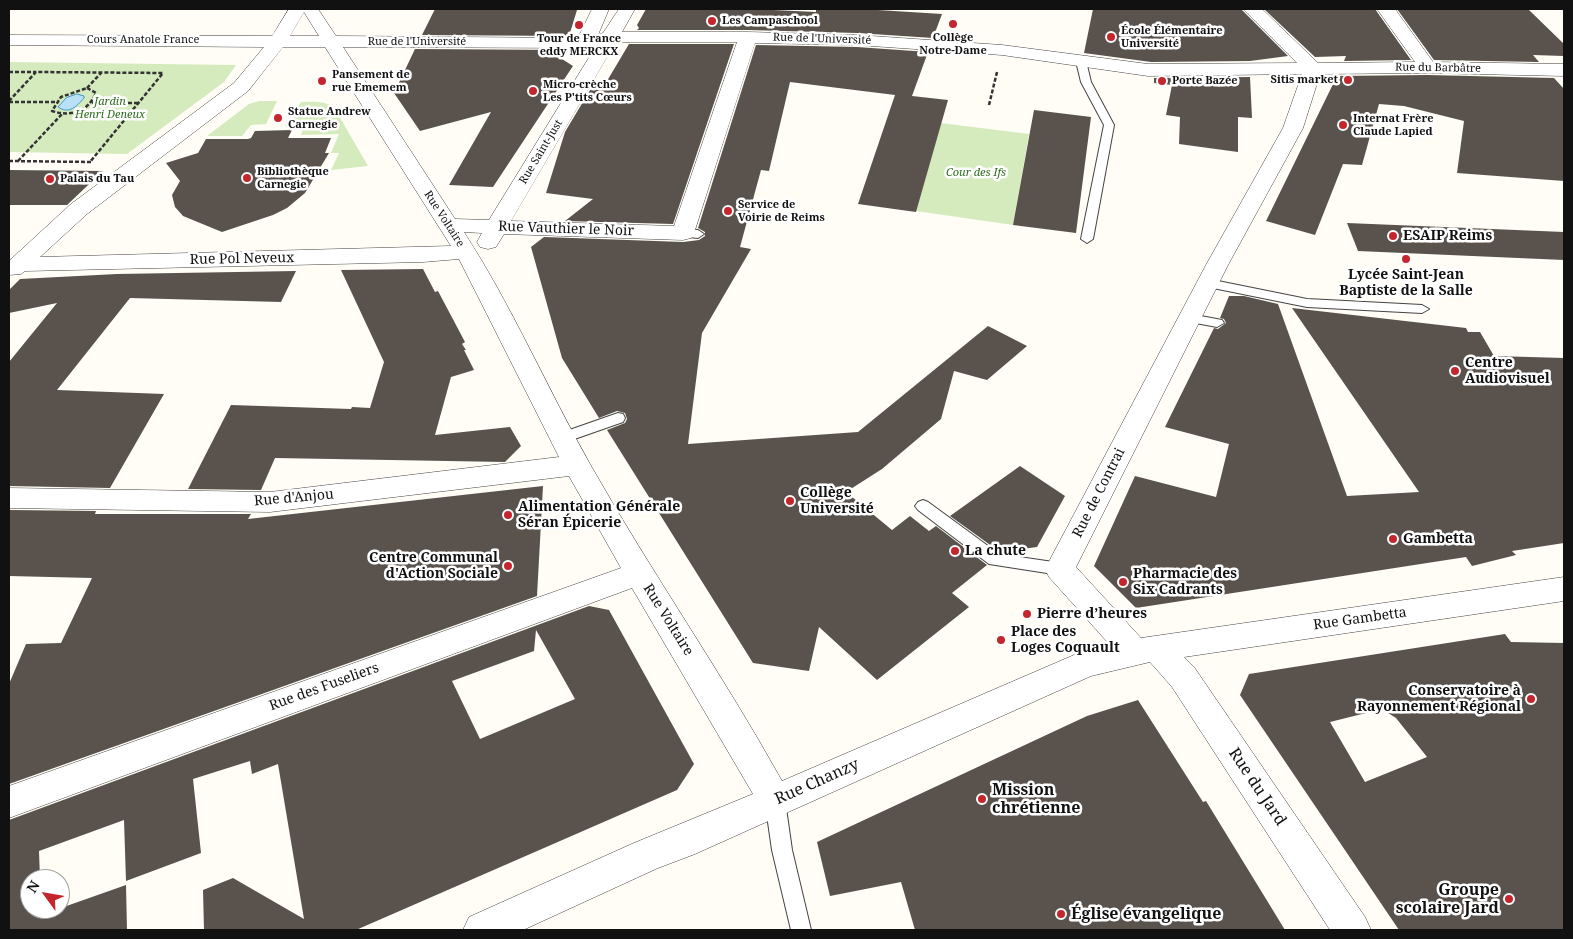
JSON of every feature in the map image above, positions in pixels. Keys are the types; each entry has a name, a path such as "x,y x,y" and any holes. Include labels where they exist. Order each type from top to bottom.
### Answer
{"street":[{"path":"14,269 79,209 241,87 278,41 297,9"},
{"name":"Rue Voltaire","path":"310,9 330,41 363,66 448,225 471,260 577,465 639,573 750,755 775,801"},
{"path":"584,43 600,9"},
{"name":"Rue Saint-Just","path":"471,260 495,228 627,9"},
{"path":"1252,9 1313,68"},
{"path":"1386,9 1428,67"},
{"name":"Rue de l'Université","path":"330,41 584,43 610,37 748,37 857,40 992,49 1148,70 1313,68"},
{"name":"Rue Vauthier le Noir","path":"448,225 691,234 748,37"},
{"name":"Cours Anatole France","path":"9,40 330,41"},
{"path":"363,66 402,42"},
{"name":"Rue du Barbâtre","path":"1313,68 1428,67 1564,70"},
{"name":"Rue de Contrai","path":"1060,568 1208,283 1294,128 1313,68"},
{"name":"Rue Pol Neveux","path":"14,269 423,255 471,260"},
{"name":"Rue d'Anjou","path":"9,498 270,502 577,465"},
{"path":"1060,568 1117,632 1145,651"},
{"name":"Rue des Fuseliers","path":"9,802 639,573"},
{"name":"Rue Gambetta","path":"1145,651 1564,589"},
{"name":"Rue Chanzy","path":"482,930 647,855 682,842 1077,667 1104,658 1145,651"},
{"name":"Rue du Jard","path":"1145,651 1183,677 1352,930"}],"lane":[{"path":"1081,61 1086,82 1109,125 1088,240"},
{"path":"1208,283 1307,303 1422,309"},
{"path":"1190,318 1217,323"},
{"path":"563,438 618,418"},
{"path":"923,506 995,560 1060,568"},
{"path":"775,801 782,850 801,930"}],"path":[{"path":"989,105 999,64"},
{"path":"9,72 162,73 90,162 9,161"},
{"path":"9,101 36,72"},
{"path":"87,88 96,93 92,103 79,112 62,114 52,111 55,102 66,93 87,88 101,73"},
{"path":"9,101 55,102"},
{"path":"92,103 138,103"},
{"path":"18,161 62,114"}],"green space":[{"name":"Jardin Henri Deneux","path":"9,62 236,65 224,82 127,154 9,152"},
{"path":"259,101 277,101 266,124 251,125 242,136 207,136 249,104"},
{"path":"301,102 328,104 335,109 368,166 331,170 339,153 331,153 339,134 301,135 304,126 285,126"},
{"name":"Cour des Ifs","path":"941,123 1029,134 1013,225 916,211"}],"water":[{"path":"77,94 84,96 84,98 76,106 69,110 58,107 66,98"}],"building":[{"path":"435,9 577,10 569,36 422,35"},
{"path":"646,9 752,9 816,12 816,9 862,9 942,14 933,38 857,33 748,30 637,30 639,28 637,25"},
{"path":"1093,9 1241,9 1288,56 1250,61 1151,62 1084,53"},
{"path":"1264,9 1375,9 1411,60 1344,61 1346,56 1315,57"},
{"path":"1397,9 1528,9 1564,44 1564,56 1533,55 1539,62 1434,60"},
{"path":"629,44 734,44 673,224 565,221 593,199 546,193 565,132 596,80 604,86"},
{"path":"756,45 857,47 928,52 912,96 948,100 916,212 858,204 895,95 790,82 769,171 761,170 740,247 751,249 702,333 688,444 858,432 988,326 1027,346 987,380 954,371 941,419 882,469 846,492 892,530 910,516 929,531 936,526 987,565 952,593 969,607 877,680 819,627 809,671 753,663 607,430 625,423 627,419 625,413 617,411 599,418 562,358 531,247 544,237 683,242 699,240 705,236 705,232 698,228"},
{"path":"415,49 565,50 562,59 573,66 493,187 449,185 491,112 420,131 394,93"},
{"path":"1428,75 1554,78 1564,89 1564,181 1457,173 1464,121 1404,106 1379,104 1362,165 1343,164 1315,235 1266,221 1337,76"},
{"path":"1250,77 1252,118 1238,117 1238,152 1179,144 1180,117 1166,115 1172,85 1154,83 1154,78"},
{"path":"1034,110 1091,117 1076,233 1013,225"},
{"name":"Bibliothèque Carnegie","path":"292,130 288,138 331,138 325,153 329,153 305,193 287,208 273,215 222,232 183,216 175,207 172,195 180,181 166,163 198,153 206,139 248,139 251,138 255,131"},
{"name":"Palais du Tau","path":"9,170 103,171 67,205 9,205"},
{"path":"1347,223 1564,232 1564,260 1358,251"},
{"path":"423,269 435,292 438,291 465,342 462,344 474,370 451,377 435,435 510,427 521,446 505,462 275,458 261,490 188,489 231,405 370,408 384,362 341,270"},
{"path":"296,271 281,302 130,298 57,390 164,394 110,488 9,486 9,362 57,303 9,313 9,290 20,279 117,274"},
{"path":"1229,296 1244,296 1278,304 1347,496 1419,492 1292,308 1466,328 1468,332 1480,332 1494,356 1564,358 1564,543 1512,551 1516,555 1472,566 1466,557 1136,608 1094,566 1135,476 1216,497 1229,444 1165,427 1214,328 1218,329 1226,323 1224,319 1220,318"},
{"path":"1020,466 1065,496 1037,547 1000,552 950,516"},
{"path":"543,486 537,596 9,784 9,684 26,644 61,643 92,578 9,576 9,510 96,511 95,514 251,514 248,519"},
{"path":"589,606 609,610 694,764 677,790 356,930 204,930 203,890 233,878 304,919 278,764 252,774 250,761 193,779 201,853 126,881 124,820 39,851 40,869 20,869 20,919 70,919 70,905 126,885 127,930 9,930 9,820","holes":["536,630 575,699 480,739 452,681 534,651"]},
{"path":"1505,634 1511,642 1564,643 1564,930 1399,930 1240,695 1249,674","holes":["1382,709 1396,718 1427,757 1365,782 1330,722"]},
{"path":"1138,700 1203,802 1206,801 1285,930 915,930 901,882 830,896 817,842 1087,716"}],"place":[{"name":"Les Campaschool","path":"712,21"},
{"name":"Collège Notre-Dame","path":"953,24"},
{"name":"Tour de France eddy MERCKX","path":"579,25"},
{"name":"École Élémentaire Université","path":"1111,37"},
{"name":"Sitis market","path":"1348,80"},
{"name":"Pansement de rue Ememem","path":"322,81"},
{"name":"Porte Bazée","path":"1162,81"},
{"name":"Micro-crèche Les P'tits Cœurs","path":"533,91"},
{"name":"Statue Andrew Carnegie","path":"278,118"},
{"name":"Internat Frère Claude Lapied","path":"1343,125"},
{"name":"Bibliothèque Carnegie","path":"247,178"},
{"name":"Palais du Tau","path":"50,179"},
{"name":"Service de Voirie de Reims","path":"728,211"},
{"name":"ESAIP Reims","path":"1393,236"},
{"name":"Lycée Saint-Jean Baptiste de la Salle","path":"1406,259"},
{"name":"Centre Audiovisuel","path":"1455,371"},
{"name":"Collège Université","path":"790,501"},
{"name":"Alimentation Générale Séran Épicerie","path":"508,515"},
{"name":"Gambetta","path":"1393,539"},
{"name":"La chute","path":"955,551"},
{"name":"Centre Communal d'Action Sociale","path":"508,566"},
{"name":"Pharmacie des Six Cadrants","path":"1123,582"},
{"name":"Pierre d’heures","path":"1027,614"},
{"name":"Place des Loges Coquault","path":"1001,640"},
{"name":"Conservatoire à Rayonnement Régional","path":"1531,699"},
{"name":"Mission chrétienne","path":"982,799"},
{"name":"Groupe scolaire Jard","path":"1509,899"},
{"name":"Église évangelique","path":"1061,914"}]}
